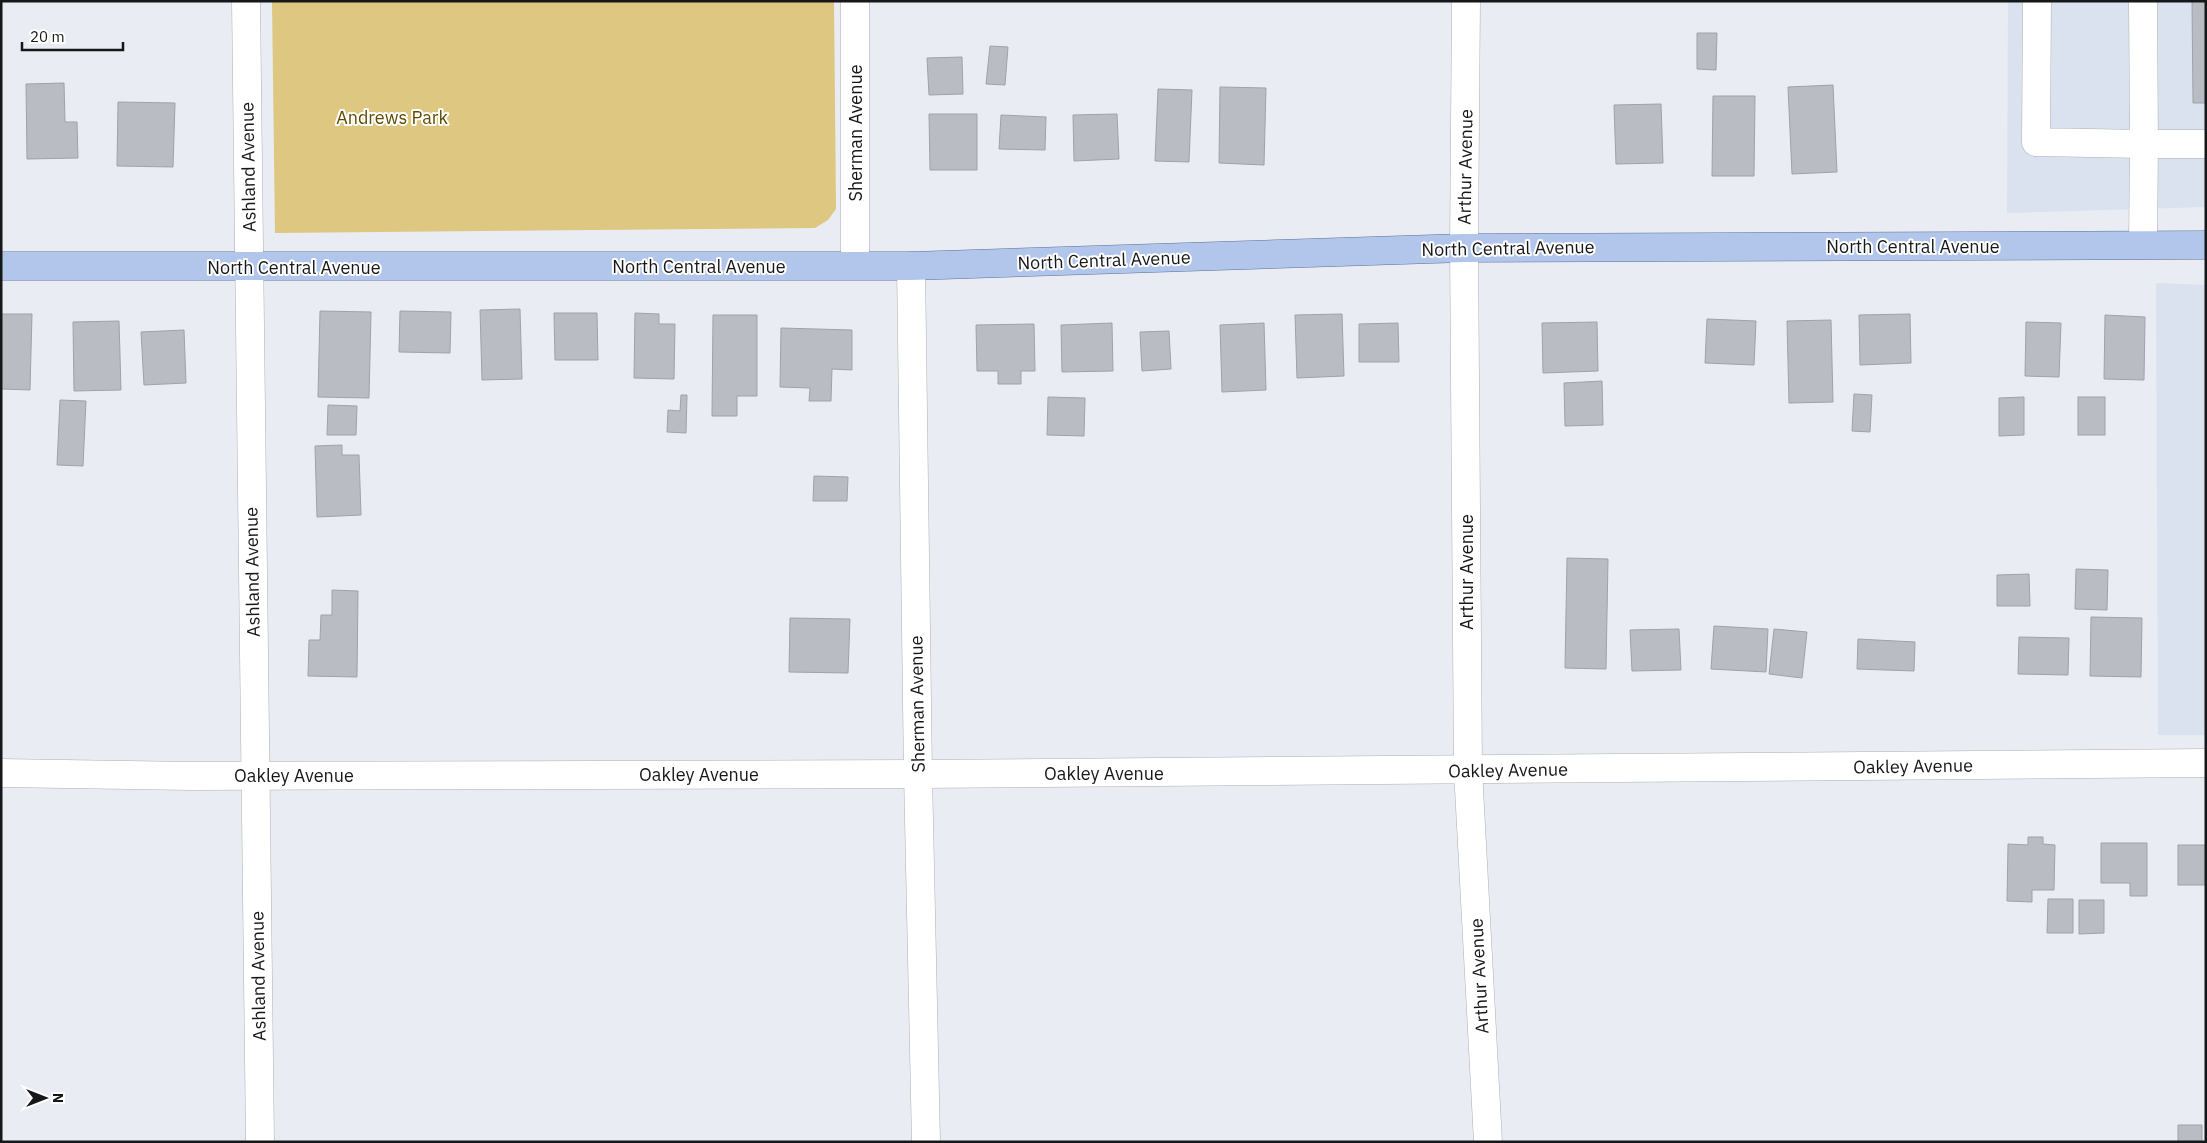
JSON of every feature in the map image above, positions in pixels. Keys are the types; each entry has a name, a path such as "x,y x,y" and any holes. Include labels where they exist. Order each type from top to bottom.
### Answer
{"main road":[{"name":"North Central Avenue","path":"1,266 249,268 912,266 1464,248 2206,245"}],"street":[{"name":"Ashland Avenue","path":"246,1 254,776 260,1142"},
{"name":"Sherman Avenue","path":"855,1 855,265"},
{"name":"Arthur Avenue","path":"1466,1 1464,248 1468,770 1488,1142"},
{"path":"2037,1 2036,142 2206,144"},
{"path":"2143,1 2143,245"},
{"name":"Sherman Avenue","path":"912,266 918,774 926,1142"},
{"name":"Oakley Avenue","path":"1,773 254,776 918,774 2206,763"}],"shaded area":[{"path":"2008,1 2206,1 2206,207 2007,213"},
{"path":"2156,283 2206,285 2206,735 2158,735"}],"green space":[{"name":"Andrews Park","path":"272,1 834,1 836,209 828,220 815,228 275,233"}],"building":[{"path":"2192,1 2206,1 2206,103 2193,103"},
{"path":"1697,33 1717,33 1716,70 1697,69"},
{"path":"990,46 1008,47 1005,85 986,84"},
{"path":"962,57 963,94 929,95 927,58"},
{"path":"64,83 65,122 77,122 78,158 27,159 26,84"},
{"path":"1833,85 1837,172 1792,174 1788,87"},
{"path":"1220,87 1266,88 1264,165 1219,163"},
{"path":"1158,89 1192,90 1189,162 1155,161"},
{"path":"1713,96 1755,96 1754,176 1712,176"},
{"path":"118,102 175,103 173,167 117,166"},
{"path":"1661,104 1663,163 1616,164 1614,105"},
{"path":"929,114 977,114 977,170 930,170"},
{"path":"1117,114 1119,159 1074,161 1073,115"},
{"path":"1001,115 1046,117 1045,150 999,149"},
{"path":"520,309 522,379 482,380 480,310"},
{"path":"320,311 371,312 369,398 318,397"},
{"path":"400,311 451,312 450,353 399,352"},
{"path":"554,313 597,313 598,360 555,360"},
{"path":"635,313 659,314 659,324 675,324 674,379 634,378"},
{"path":"1,314 32,314 30,390 1,389"},
{"path":"1342,314 1344,376 1297,378 1295,315"},
{"path":"1910,314 1911,363 1860,365 1859,315"},
{"path":"713,315 757,315 757,396 737,396 737,416 712,416"},
{"path":"2105,315 2145,317 2144,380 2104,379"},
{"path":"1707,319 1756,321 1754,365 1705,363"},
{"path":"1831,320 1833,402 1789,403 1787,321"},
{"path":"119,321 121,390 74,391 73,322"},
{"path":"1597,322 1598,371 1543,373 1542,323"},
{"path":"2026,322 2061,323 2059,377 2025,376"},
{"path":"1112,323 1113,371 1062,372 1061,325"},
{"path":"1264,323 1266,390 1222,392 1220,325"},
{"path":"1398,323 1399,362 1359,362 1359,324"},
{"path":"1034,324 1035,371 1021,371 1021,384 998,384 998,371 977,371 976,325"},
{"path":"781,328 852,330 852,370 832,369 831,401 809,401 810,388 780,387"},
{"path":"184,330 186,383 144,385 141,332"},
{"path":"1169,331 1171,369 1142,371 1140,332"},
{"path":"1602,381 1603,425 1565,426 1564,383"},
{"path":"1854,394 1872,395 1870,432 1852,431"},
{"path":"681,395 687,395 686,433 667,432 668,410 680,411"},
{"path":"1048,397 1085,398 1084,436 1047,435"},
{"path":"2024,397 2024,435 1999,436 1999,398"},
{"path":"2078,397 2105,397 2105,435 2078,435"},
{"path":"60,400 86,401 83,466 57,465"},
{"path":"328,405 357,406 356,435 327,435"},
{"path":"342,445 342,455 359,455 361,515 317,517 315,446"},
{"path":"814,476 848,477 847,501 813,501"},
{"path":"1567,558 1608,559 1606,669 1565,668"},
{"path":"2076,569 2108,570 2107,610 2075,609"},
{"path":"2029,574 2030,606 1997,606 1997,575"},
{"path":"332,590 358,591 357,677 308,676 309,640 320,640 321,615 332,615"},
{"path":"2091,617 2142,618 2141,677 2090,676"},
{"path":"790,618 850,619 848,673 789,672"},
{"path":"1714,626 1768,629 1766,672 1711,669"},
{"path":"1679,629 1681,670 1632,671 1630,630"},
{"path":"1774,629 1807,632 1802,678 1769,674"},
{"path":"2019,637 2069,638 2068,675 2018,674"},
{"path":"1858,639 1915,642 1914,671 1857,669"},
{"path":"2028,837 2043,837 2043,844 2055,845 2054,890 2032,890 2032,902 2007,901 2008,844 2028,845"},
{"path":"2101,843 2147,843 2147,896 2130,896 2130,883 2101,883"},
{"path":"2178,845 2206,845 2206,885 2178,885"},
{"path":"2048,899 2073,899 2073,933 2047,933"},
{"path":"2079,900 2104,900 2104,933 2079,934"},
{"path":"2178,1125 2202,1125 2202,1142 2178,1142"}]}
